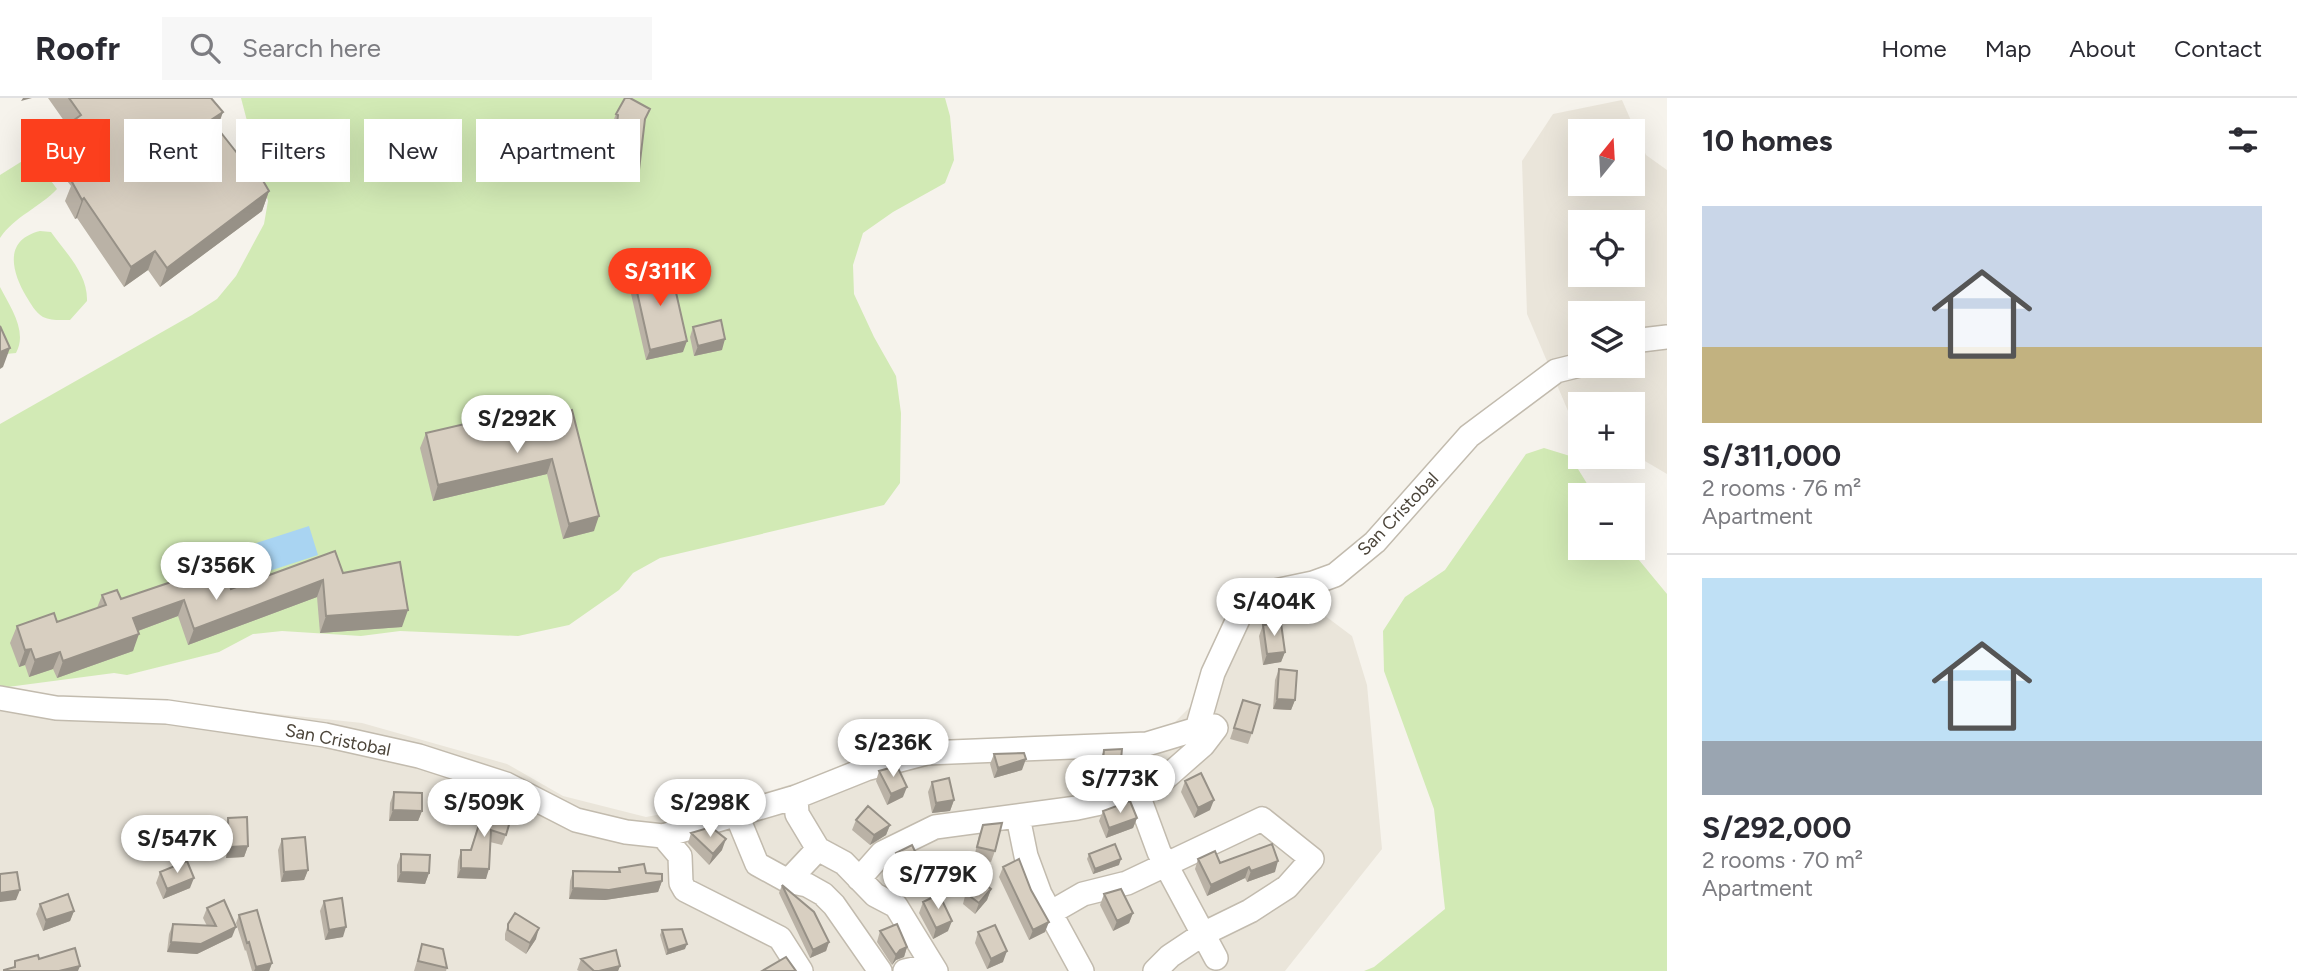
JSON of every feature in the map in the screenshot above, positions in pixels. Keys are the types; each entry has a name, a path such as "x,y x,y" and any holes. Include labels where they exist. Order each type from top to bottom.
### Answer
{"street":[{"path":"1645,340 1667,337"},
{"name":"San Cristobal","path":"0,698 56,708 167,712 324,736 419,756 506,784 576,820 626,832 663,836 796,797 866,769 928,753 1147,744 1197,729 1213,673 1246,602 1256,595 1313,583 1335,575 1375,542 1469,436 1556,372 1568,370"},
{"path":"859,879 882,853 935,827 1077,808 1138,794 1162,781 1201,747 1216,728 1214,726 1197,729"},
{"path":"1138,794 1158,852 1216,958"},
{"path":"796,797 797,814 818,849 844,863 875,895 896,906 934,968 905,971"},
{"path":"736,813 757,864 788,881 807,885 823,894 880,971"},
{"path":"1018,817 1026,856 1040,894 1082,971"},
{"path":"1050,913 1083,894 1127,883 1262,819 1312,859 1287,887 1250,911 1203,934 1170,956 1155,971"},
{"path":"663,836 680,856 681,883 685,890 780,937 801,971"},
{"path":"788,881 818,849"}],"shaded area":[{"path":"1622,100 1630,119 1568,119 1568,196 1645,196 1645,153 1667,170 1667,474 1645,461 1645,392 1568,392 1568,411 1527,314 1522,161 1553,114"},
{"path":"1312,606 1352,636 1367,685 1382,849 1285,971 0,971 0,693 146,700 362,723 507,764 563,796 646,817 743,799 825,774 1142,736 1171,726 1194,703 1229,625"}],"green space":[{"path":"241,98 945,98 950,116 954,160 945,183 893,212 863,233 853,265 854,294 896,376 901,413 900,483 884,505 660,558 633,573 619,590 569,625 518,636 400,631 361,636 282,631 253,634 219,652 127,675 114,673 0,688 0,424 217,299 236,276 264,224 268,201 263,182 350,182 350,119 247,119"},
{"path":"21,162 21,182 52,182 57,189 6,230 0,238 0,175"},
{"path":"40,231 51,232 75,264 84,282 87,301 70,320 49,319 40,315 33,308 17,276 14,266 16,249 28,235"},
{"path":"0,287 19,328 16,353 6,354 0,350"},
{"path":"1544,448 1568,455 1568,469 1578,469 1587,483 1568,483 1568,560 1639,560 1667,594 1667,971 1364,971 1374,967 1445,909 1434,809 1384,671 1383,631 1405,597 1445,570 1526,454"}],"water":[{"path":"309,526 318,555 248,578 238,549"}],"building":[{"path":"69,98 211,98 223,112 212,119 124,119 124,182 222,182 222,134 236,152 236,182 264,182 269,191 167,268 155,251 131,267 72,182 110,182 110,119 75,119 81,115"},
{"path":"625,98 650,109 645,119 640,162 640,119 618,119 616,114"},
{"path":"670,266 687,341 650,350 633,274"},
{"path":"721,320 725,339 698,346 693,327"},
{"path":"0,326 10,348 0,352"},
{"path":"572,410 599,516 569,524 552,459 438,485 426,433 512,413 515,424"},
{"path":"335,551 343,573 400,562 408,610 326,616 323,580 194,629 184,600 133,618 139,634 63,661 60,652 35,660 31,649 25,650 17,626 54,613 57,622 106,605 102,595 117,590 121,599 177,580 175,573 219,557 231,589"},
{"path":"1281,623 1285,652 1267,654 1263,625"},
{"path":"1279,669 1297,671 1295,700 1277,699"},
{"path":"1243,700 1260,705 1252,733 1234,728"},
{"path":"1122,749 1120,770 1102,769 1104,750"},
{"path":"1024,753 1026,759 998,768 994,754"},
{"path":"897,766 907,787 891,794 879,771"},
{"path":"1201,773 1214,800 1198,808 1185,781"},
{"path":"949,778 954,800 936,803 932,782"},
{"path":"394,792 422,793 422,811 393,810"},
{"path":"487,799 492,799 491,812 511,818 506,835 491,830 489,869 461,868 461,850 471,850"},
{"path":"1130,801 1137,818 1109,828 1103,811"},
{"path":"868,806 890,825 874,835 856,820"},
{"path":"247,817 248,846 229,847 228,818"},
{"path":"1002,823 995,851 977,847 983,825"},
{"path":"711,827 726,839 713,854 691,833"},
{"path":"305,837 308,870 284,872 282,839"},
{"path":"1115,844 1121,859 1095,869 1089,854"},
{"path":"1272,844 1278,861 1251,871 1249,867 1211,885 1198,859 1215,851 1220,863"},
{"path":"912,845 921,864 905,872 896,853"},
{"path":"401,854 430,855 429,873 401,872"},
{"path":"1019,859 1031,890 1049,922 1033,930 1003,867"},
{"path":"187,861 194,878 167,889 160,872"},
{"path":"644,864 646,873 662,874 662,881 609,890 573,888 573,871 620,872 619,868"},
{"path":"17,872 20,890 0,893 0,874"},
{"path":"971,874 991,889 979,903 967,894"},
{"path":"782,885 814,912 829,942 813,950"},
{"path":"1121,889 1133,913 1117,921 1104,894"},
{"path":"68,894 74,911 46,920 40,904"},
{"path":"939,894 952,921 936,928 923,902"},
{"path":"342,898 346,927 329,930 324,901"},
{"path":"224,900 236,927 201,944 171,942 173,924 216,926 207,908"},
{"path":"257,910 272,963 256,967 239,915"},
{"path":"515,913 539,928 530,943 508,930 508,924"},
{"path":"897,924 907,947 896,955 880,931"},
{"path":"995,925 1007,951 991,959 978,932"},
{"path":"682,929 687,944 668,950 662,930"},
{"path":"422,944 443,949 447,968 418,961"},
{"path":"75,948 80,966 59,971 4,971 15,967 15,961 38,955 39,959"},
{"path":"616,950 620,966 594,971 581,959"},
{"path":"786,957 796,971 762,971"}]}
